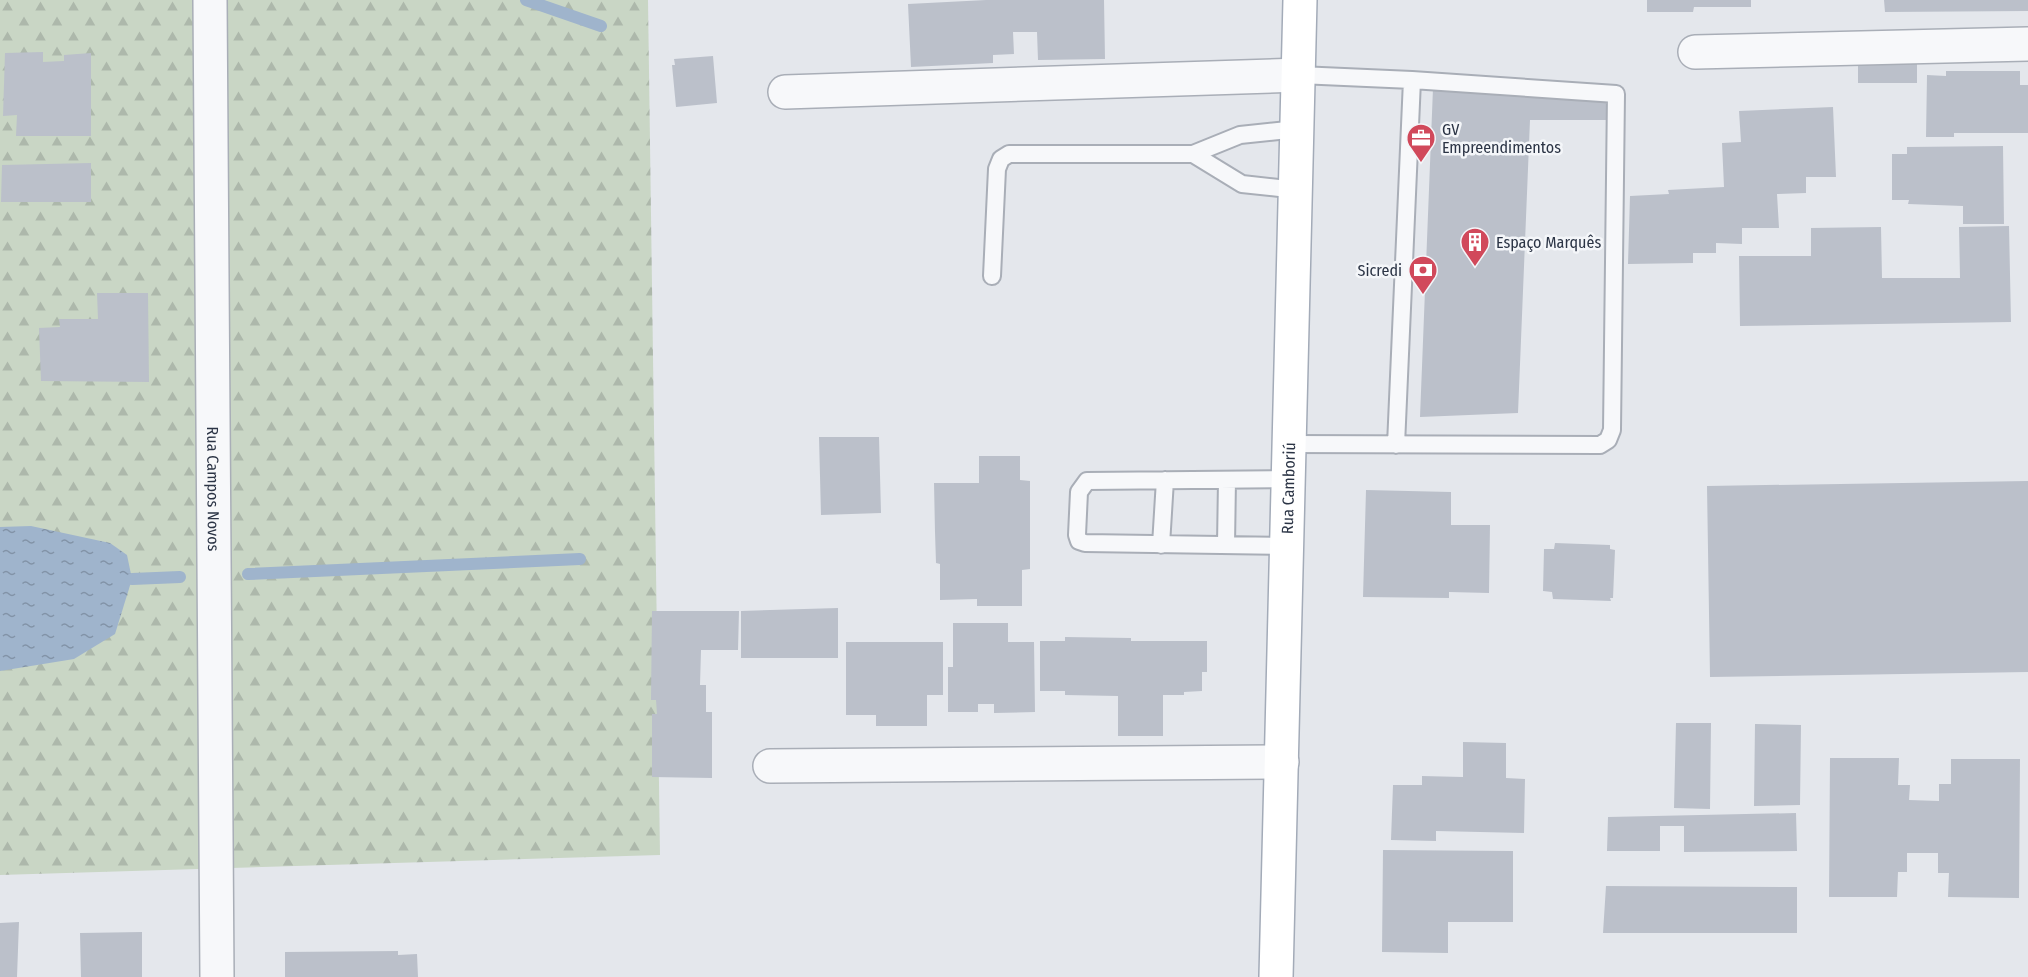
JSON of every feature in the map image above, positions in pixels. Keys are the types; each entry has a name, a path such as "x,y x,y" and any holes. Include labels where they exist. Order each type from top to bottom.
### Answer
{"main road":[{"name":"Rua Camboriú","path":"1276,977 1300,0"}],"street":[{"name":"Rua Campos Novos","path":"210,0 217,977"},
{"path":"1695,52 2028,44"},
{"path":"785,93 1299,75"},
{"path":"770,766 1282,762"}],"lane":[{"path":"1289,444 1600,445 1608,440 1611,430 1618,97 1613,93 1299,75"},
{"path":"1396,445 1412,80"},
{"path":"992,276 997,169 1001,159 1009,154 1193,154 1240,135 1297,129"},
{"path":"1193,154 1242,184 1297,190"},
{"path":"1288,546 1161,545 1079,541 1079,492 1087,481 1289,479"},
{"path":"1161,545 1165,480"},
{"path":"1226,545 1227,480"}],"green space":[{"path":"0,0 648,0 660,855 0,875"}],"water":[{"path":"31,526 110,543 127,555 132,579 115,634 74,659 0,671 0,527"}],"building":[{"path":"986,0 1104,0 1105,59 1038,60 1037,32 1013,32 1014,54 993,55 993,63 911,67 908,4"},
{"path":"1647,0 1751,0 1751,7 1694,7 1693,12 1647,12"},
{"path":"1884,0 2028,0 2028,11 1885,12"},
{"path":"43,52 43,62 64,61 64,55 91,53 91,136 16,136 17,115 3,116 5,53"},
{"path":"1917,55 1917,83 1858,83 1858,57"},
{"path":"713,56 717,103 676,107 672,65 675,65 674,59"},
{"path":"1946,71 2020,71 2020,85 2028,85 2028,133 1954,133 1954,137 1926,137 1927,75 1946,76"},
{"name":"Espaço Marquês","path":"1433,88 1606,93 1606,120 1530,120 1518,413 1420,417"},
{"path":"1833,107 1836,177 1806,177 1806,193 1777,194 1779,228 1742,228 1742,244 1716,243 1716,253 1693,253 1693,263 1628,264 1630,196 1669,194 1668,190 1724,187 1722,143 1741,142 1739,111"},
{"path":"2003,146 2004,224 1963,224 1963,206 1908,204 1909,200 1892,200 1892,154 1907,154 1907,147"},
{"path":"91,163 91,202 1,202 2,165"},
{"path":"2009,226 2011,322 1740,326 1739,256 1811,256 1811,228 1881,227 1882,278 1960,278 1959,227"},
{"path":"97,293 148,293 149,382 41,381 39,328 60,327 59,319 98,319"},
{"path":"819,437 879,437 881,513 821,515"},
{"path":"979,456 1020,456 1020,480 1030,481 1030,569 1022,570 1022,606 977,606 977,599 940,600 940,564 936,563 934,483 979,483"},
{"path":"2028,481 2028,672 1710,677 1707,486"},
{"path":"1366,490 1451,492 1451,525 1490,525 1489,593 1449,592 1449,598 1363,597"},
{"path":"1555,543 1610,545 1610,549 1615,550 1611,601 1553,599 1552,592 1543,591 1544,549 1554,549"},
{"path":"838,608 838,658 741,658 741,611"},
{"path":"652,611 739,611 738,650 701,650 700,685 706,685 706,712 712,712 712,778 652,777 652,714 657,714 656,700 651,700"},
{"path":"953,623 1008,623 1008,642 1034,642 1035,712 994,713 994,704 978,704 978,712 948,712 948,667 953,667"},
{"path":"1065,637 1131,638 1131,641 1207,641 1207,672 1202,672 1202,691 1184,692 1184,695 1163,695 1163,736 1118,736 1118,696 1065,695 1065,691 1040,691 1040,641 1065,641"},
{"path":"846,642 943,642 943,695 927,695 927,726 876,726 876,715 846,715"},
{"path":"1676,723 1711,723 1710,809 1674,808"},
{"path":"1755,724 1801,725 1800,805 1754,806"},
{"path":"1463,742 1506,743 1506,778 1525,779 1524,833 1436,831 1436,841 1391,840 1393,785 1422,785 1422,776 1463,777"},
{"path":"1830,758 1899,758 1898,785 1910,785 1909,800 1939,801 1939,784 1951,784 1951,759 2020,759 2019,898 1948,897 1949,873 1938,873 1938,853 1907,853 1907,872 1898,872 1897,897 1829,897"},
{"path":"1796,813 1797,851 1684,852 1684,826 1660,826 1660,851 1607,851 1608,817"},
{"path":"1383,850 1513,851 1513,922 1448,922 1448,953 1382,952"},
{"path":"1606,886 1797,887 1797,933 1603,933"},
{"path":"19,922 17,977 0,977 0,923"},
{"path":"142,932 142,977 81,977 80,933"},
{"path":"398,951 398,955 417,954 418,977 285,977 285,952"}],"waterway":[{"path":"526,0 601,26"},
{"path":"248,574 580,559"},
{"path":"132,579 180,577"}],"place":[{"name":"GV Empreendimentos","path":"1421,164"},
{"name":"Espaço Marquês","path":"1475,268"},
{"name":"Sicredi","path":"1423,296"}]}
